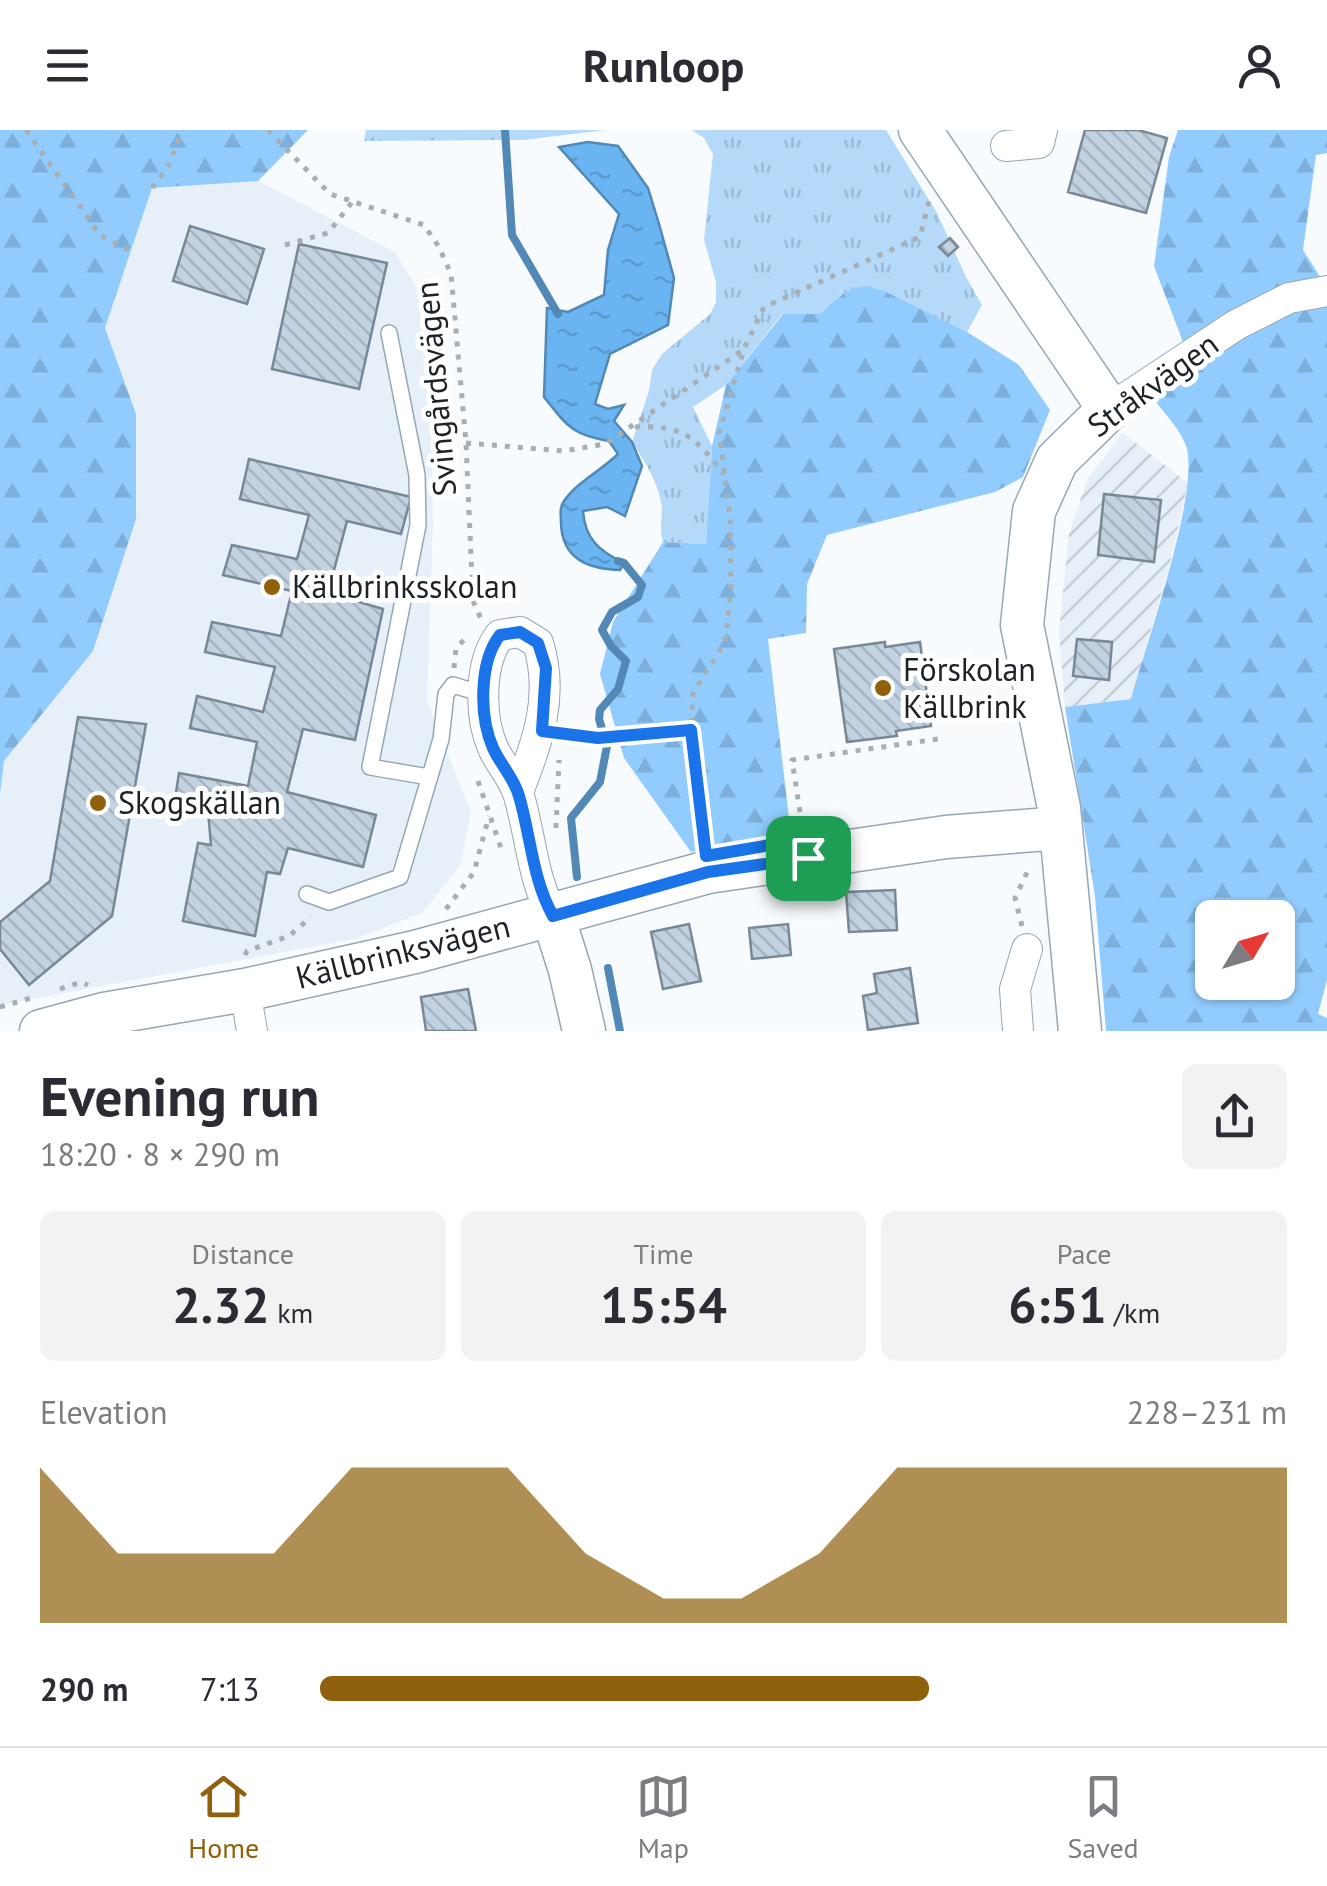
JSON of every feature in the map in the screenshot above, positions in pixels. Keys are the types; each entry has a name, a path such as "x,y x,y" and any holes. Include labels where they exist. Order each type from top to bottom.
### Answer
{"street":[{"path":"1006,146 1039,143 1042,130"},
{"path":"930,144 1109,410"},
{"name":"Stråkvägen","path":"1080,1031 1047,842 1022,625 1034,511 1057,460 1109,410 1236,325 1289,298 1327,290"},
{"path":"518,792 542,731 546,668 538,643 520,632 500,635 488,651 483,694 492,745 518,792 536,878 570,970 584,1031"},
{"name":"Källbrinksvägen","path":"40,1007 104,1014 246,996 708,872 946,837 1047,842"},
{"path":"1018,1031 1015,989 1027,949"}],"lane":[{"path":"388,333 417,475 418,525 370,767 428,777"},
{"path":"307,894 330,902 400,877 441,739 446,694 453,685 483,694"}],"path":[{"path":"26,130 100,235 131,251"},
{"path":"152,188 169,166 182,130"},
{"name":"Svingårdsvägen","path":"268,130 330,194 424,225 451,274 466,443 473,601 482,622"},
{"path":"708,872 691,730 693,692 725,642 732,590 730,515 719,433 744,349 764,307 920,237 930,144"},
{"path":"285,245 328,233 353,202"},
{"path":"466,443 564,450 605,444 744,349"},
{"path":"632,428 664,426 694,437 724,474"},
{"path":"556,831 559,734 616,738 691,730"},
{"path":"808,858 792,760 938,740"},
{"path":"444,913 474,872 490,812"},
{"path":"1027,949 1015,898 1047,842"},
{"path":"246,996 247,950 289,936 330,902"},
{"path":"0,1007 40,1007 81,982 94,986"}],"shaded area":[{"name":"Källbrinksskolan","path":"258,181 395,252 429,308 433,524 427,701 471,813 460,866 422,913 354,939 0,1005 0,794 4,761 93,651 136,415 105,328 152,188"},
{"path":"1123,433 1188,483 1170,563 1131,699 1065,707 1059,632 1069,533 1088,478"}],"green space":[{"path":"0,130 308,130 258,181 152,188 105,328 136,414 136,519 93,651 4,761 0,794"},
{"path":"366,130 606,130 523,140 364,141"},
{"path":"692,130 886,130 937,213 982,305 967,332 900,300 840,295 821,314 782,314 726,385 693,407 712,446 706,544 663,542 659,494 650,470 632,442 652,370 662,354 710,314 716,302 716,282 704,240 713,154 704,138"},
{"path":"1178,130 1327,130 1327,153 1316,155 1303,250 1327,288 1327,980 1318,1014 1327,1018 1327,1031 1106,1031 1095,896 1065,707 1131,699 1169,572 1185,501 1187,449 1153,398 1194,371 1154,266 1169,157"},
{"path":"867,286 967,332 1019,365 1050,410 1023,477 995,492 827,535 807,584 806,633 768,639 791,835 691,852 624,758 600,674 613,622 663,542 706,544 712,446 726,385 783,314 821,314 841,295"}],"water":[{"path":"588,142 618,146 648,188 674,278 668,325 610,354 595,404 608,409 624,405 614,421 632,442 642,466 625,516 607,507 583,511 590,537 607,554 624,563 620,570 579,560 566,545 561,514 569,494 618,454 609,441 571,428 544,397 547,308 568,312 604,295 608,250 619,214 559,147"}],"building":[{"path":"1085,130 1138,130 1167,138 1146,213 1068,192"},
{"path":"190,226 264,249 247,304 173,281"},
{"path":"950,238 958,247 948,256 939,247"},
{"path":"299,244 387,263 359,389 272,369"},
{"path":"249,459 411,497 401,534 347,521 328,593 383,609 355,740 303,729 287,792 376,815 363,867 288,848 280,874 267,872 255,936 183,921 198,843 211,845 208,811 174,806 179,773 248,786 257,742 190,728 197,696 263,712 275,667 205,652 212,622 281,636 292,591 223,575 232,545 297,559 309,515 240,499"},
{"path":"1104,494 1161,500 1154,562 1098,555"},
{"path":"1077,639 1112,642 1109,680 1073,676"},
{"name":"Förskolan Källbrink","path":"885,642 885,647 920,642 931,726 896,731 897,736 847,742 834,649"},
{"name":"Skogskällan","path":"78,717 146,724 112,916 29,985 0,949 0,922 50,881"},
{"path":"895,890 897,930 849,932 846,892"},
{"path":"689,924 701,981 663,989 651,932"},
{"path":"788,924 791,955 752,959 749,928"},
{"path":"910,968 918,1023 868,1030 863,996 877,993 874,974"},
{"path":"468,989 476,1031 426,1031 421,997"}],"waterway":[{"path":"505,130 512,235 558,314"},
{"path":"577,877 571,818 600,782 607,746 600,710 618,689 626,661 602,630 612,612 638,597 642,585 618,561"},
{"path":"608,968 620,1031"}],"place":[{"name":"Källbrinksskolan","path":"272,587"},
{"name":"Förskolan Källbrink","path":"883,688"},
{"name":"Skogskällan","path":"98,803"}],"route":[{"path":"520,632 538,643 546,668 542,731 616,738 691,730 706,856 805,839 808,858 708,872 553,916 536,878 518,792 492,745 483,694 488,651 500,635 520,632"}]}
